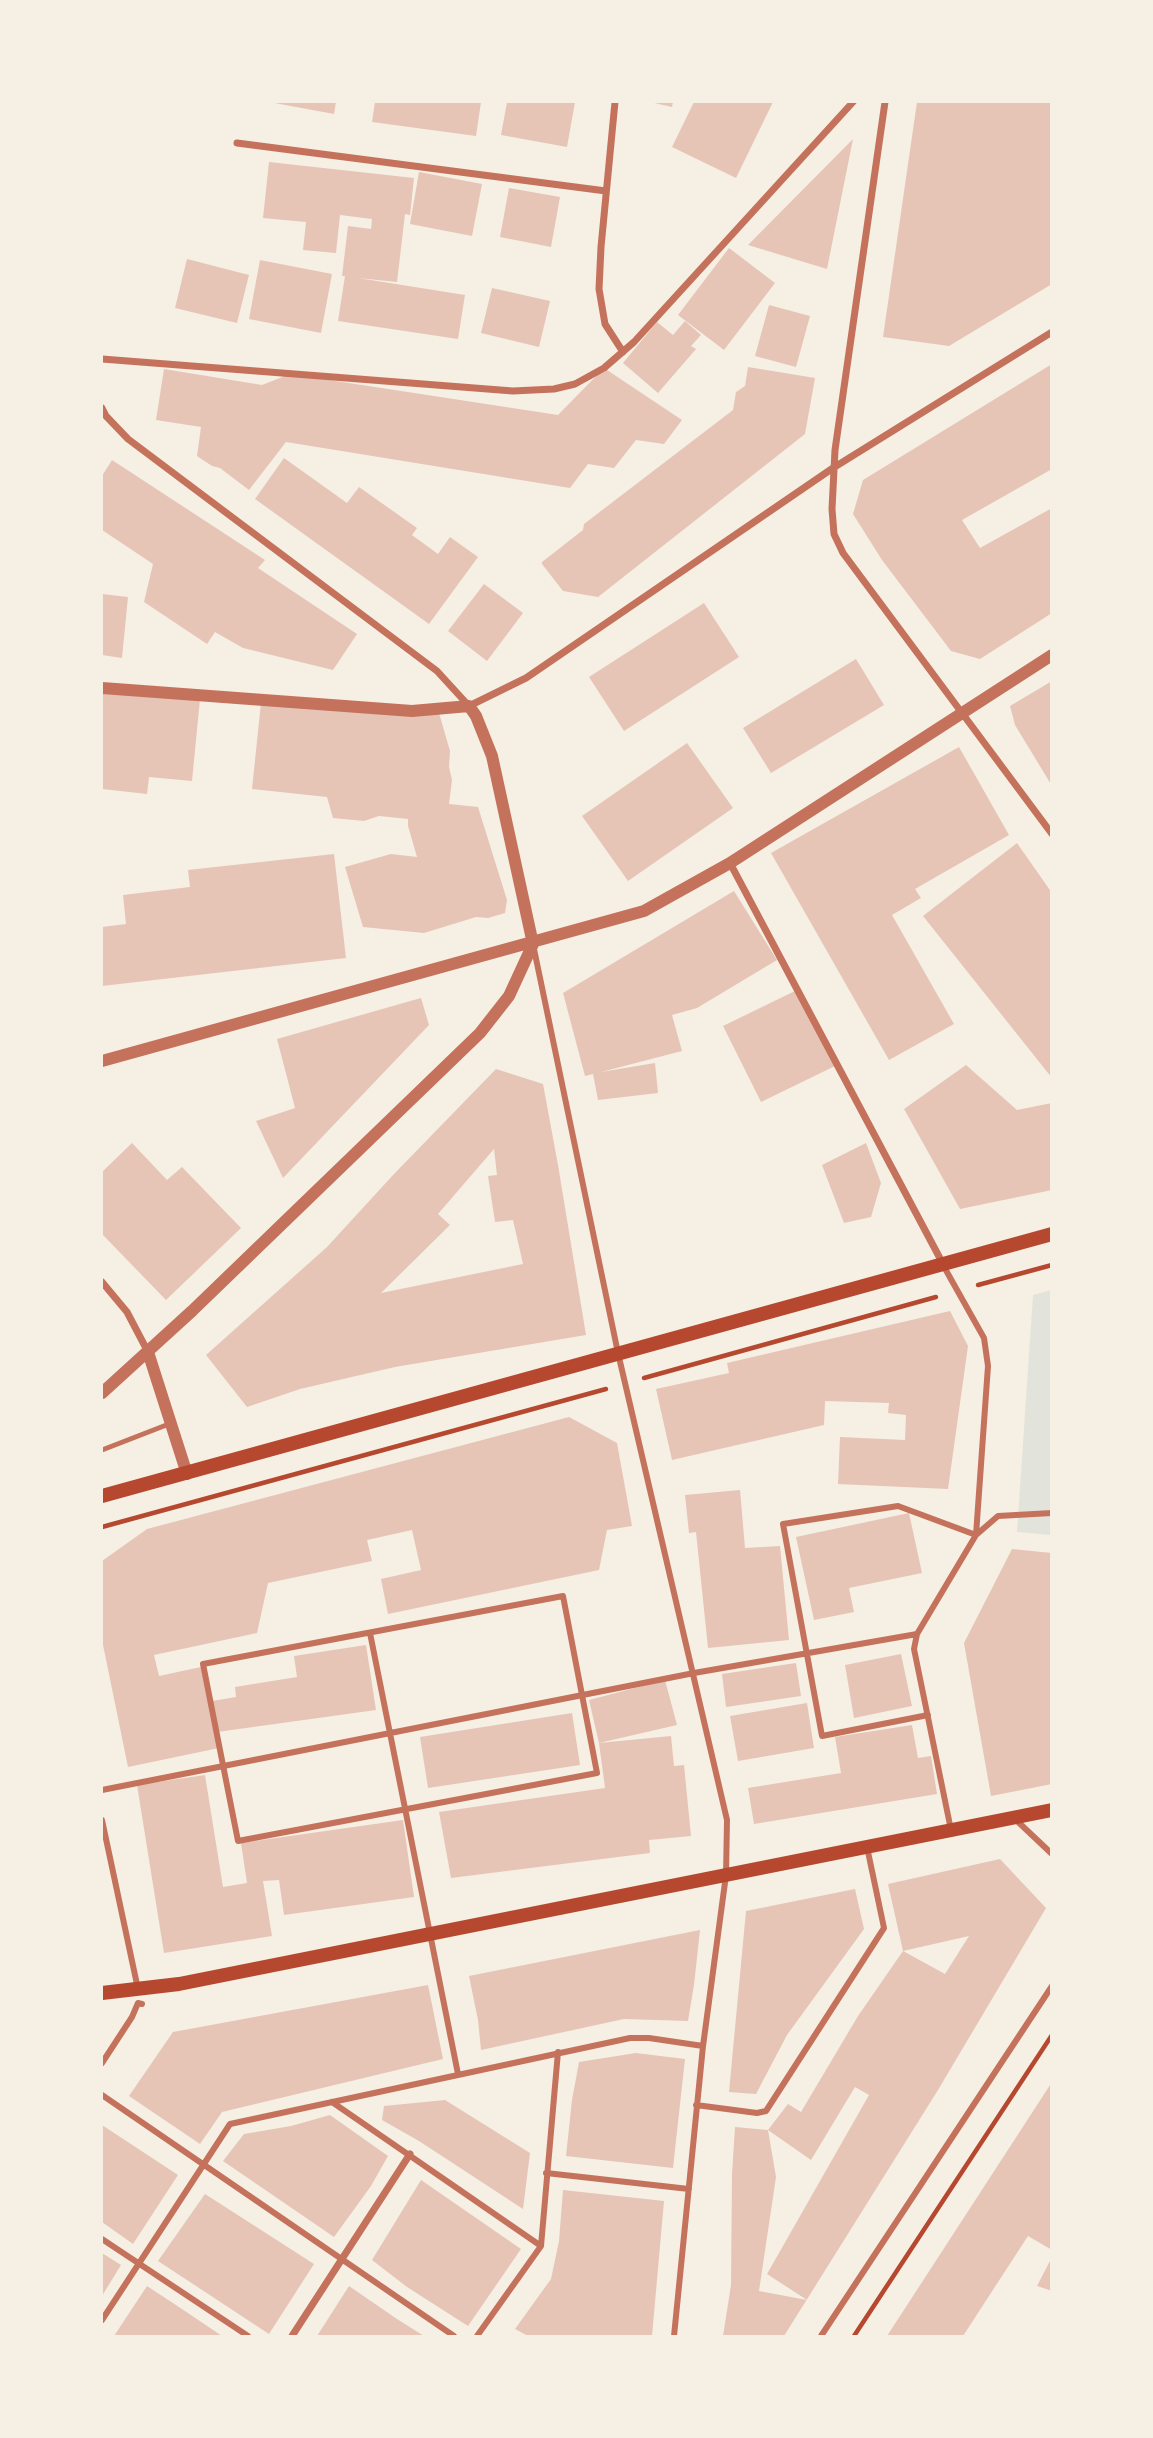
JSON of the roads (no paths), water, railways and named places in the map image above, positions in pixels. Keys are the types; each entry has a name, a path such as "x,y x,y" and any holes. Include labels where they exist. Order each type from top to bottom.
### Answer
{"main road":[{"path":"102,1496 1052,1234"},
{"path":"102,1993 140,1997 179,1984 1052,1810"}],"street":[{"path":"614,102 601,247 600,300 605,324 623,352"},
{"path":"102,359 530,391 575,384 604,368 623,352 853,102"},
{"path":"885,102 833,468 834,534 840,547 1052,834"},
{"path":"237,143 606,191"},
{"path":"102,688 412,711 469,706 526,678 833,468 1052,332"},
{"path":"102,408 128,439 437,671 476,716 492,756 618,1353 727,1820 726,1875 696,2105 674,2336"},
{"path":"102,1061 533,944 644,911 730,863 1052,655"},
{"path":"730,863 984,1338 988,1366 976,1535"},
{"path":"102,1393 480,1033 509,996 533,944"},
{"path":"102,1282 127,1312 148,1352 187,1474"},
{"path":"928,1715 822,1737 783,1524 898,1506 976,1535"},
{"path":"951,1831 914,1649 917,1634 976,1535 998,1516 1052,1513"},
{"path":"563,1596 597,1773 238,1841 204,1664 370,1633 563,1596"},
{"path":"370,1633 457,2074"},
{"path":"102,1790 694,1673 917,1634"},
{"path":"1013,1817 1052,1854"},
{"path":"102,1819 140,1997 132,2017 102,2063"},
{"path":"696,2105 757,2113 766,2111 884,1928 867,1847"},
{"path":"821,2336 1052,1986"},
{"path":"102,2320 230,2124 630,2038 703,2046"},
{"path":"477,2336 541,2246 558,2052"},
{"path":"102,2095 454,2336"},
{"path":"332,2101 541,2246"},
{"path":"292,2336 410,2154"},
{"path":"546,2173 689,2189"},
{"path":"102,2239 248,2336"}],"lane":[{"path":"102,1450 172,1423"}]}
